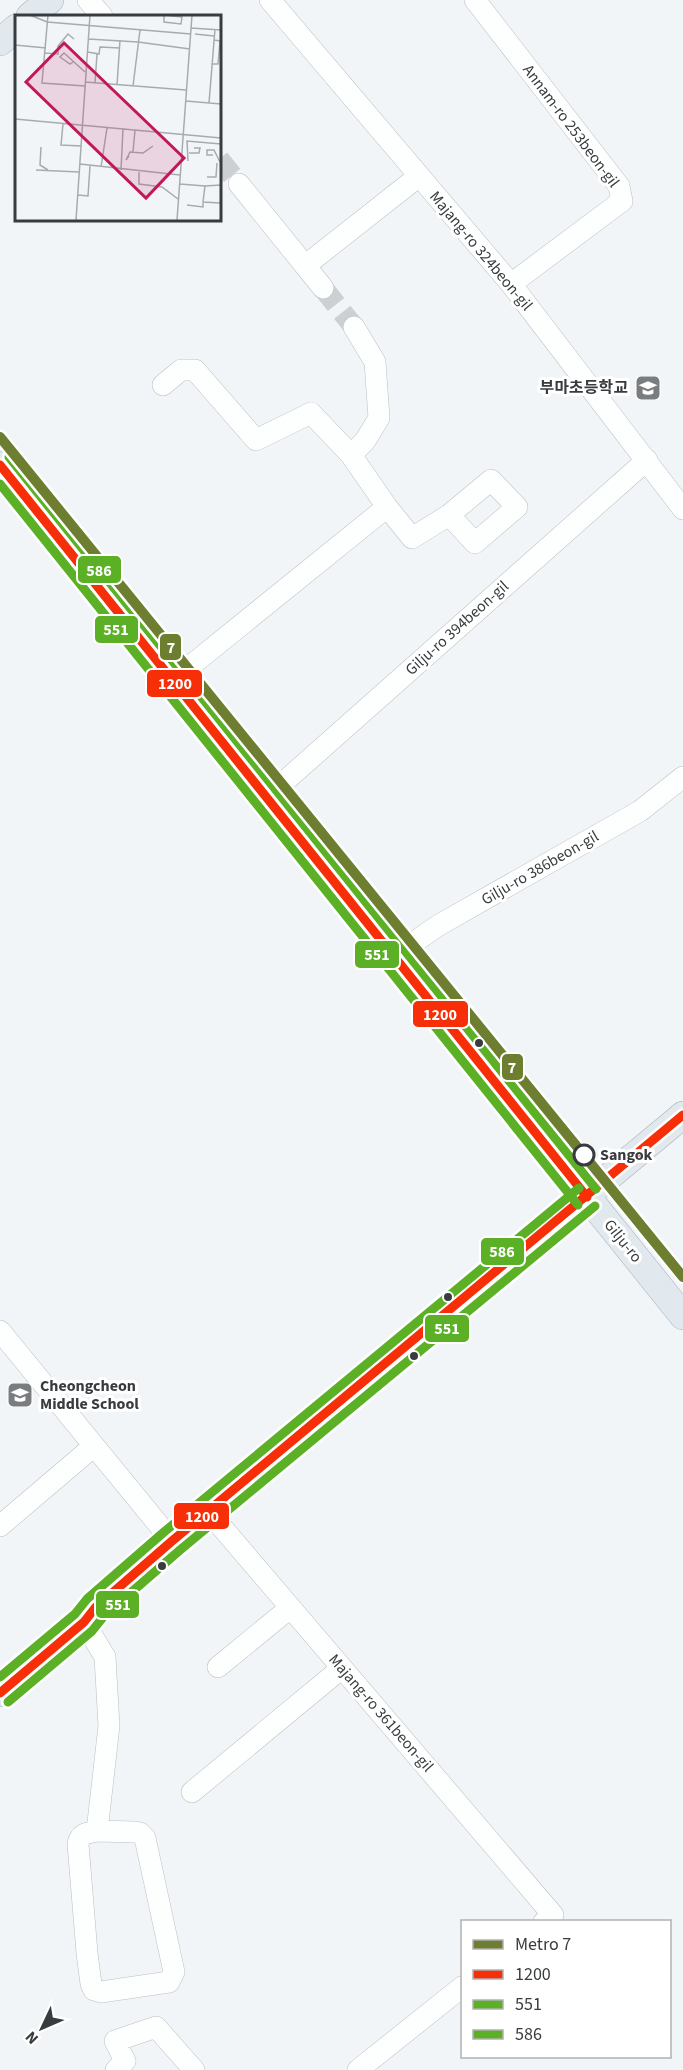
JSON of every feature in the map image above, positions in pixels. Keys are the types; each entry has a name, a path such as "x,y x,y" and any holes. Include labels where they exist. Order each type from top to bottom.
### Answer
{"main road":[{"path":"31,15 50,0"},
{"path":"0,42 15,29"},
{"name":"Gilju-ro","path":"0,465 683,1316"},
{"path":"0,1693 84,1622 95,1608 172,1541 683,1115"}],"street":[{"path":"88,0 101,15"},
{"name":"Majang-ro 324beon-gil","path":"270,0 511,284 683,509"},
{"name":"Annam-ro 253beon-gil","path":"475,0 619,186 622,201 511,284"},
{"path":"306,265 420,176"},
{"path":"239,184 323,288"},
{"path":"351,456 365,441 379,418 375,362 354,327"},
{"path":"163,385 181,370 195,370 256,440 311,413 351,456 412,538 449,515"},
{"name":"Gilju-ro 394beon-gil","path":"267,798 647,460"},
{"path":"173,680 387,507"},
{"name":"Gilju-ro 386beon-gil","path":"394,956 439,925 640,811 683,777"},
{"path":"0,1331 172,1541"},
{"path":"0,1526 94,1446"},
{"name":"Majang-ro 361beon-gil","path":"208,1511 342,1668 549,1918"},
{"path":"218,1667 290,1608"},
{"path":"84,1622 105,1657 108,1726 97,1831"},
{"path":"192,1792 342,1668"},
{"path":"97,1831 135,1832 145,1838 174,1972 170,1982 101,1992 94,1990 91,1984 78,1844 83,1833 97,1831"},
{"path":"358,2070 461,1988"},
{"path":"116,2070 125,2061 115,2041 156,2028 194,2070"}],"tunnel":[{"path":"220,160 239,184"},
{"path":"323,288 354,327"}],"metro line":[{"name":"7","path":"0,437 683,1277"}],"transit line":[{"name":"586","path":"9,457 596,1189"},
{"name":"1200","path":"0,465 587,1197"},
{"name":"551","path":"0,484 578,1205"},
{"name":"1200","path":"0,1693 84,1622 95,1608 172,1541 683,1115"},
{"name":"586","path":"0,1677 75,1614 87,1599 164,1532 579,1188"},
{"name":"551","path":"8,1702 92,1631 104,1616 180,1550 595,1206"}],"place":[{"name":"부마초등학교","path":"648,388"},
{"name":"Sangok","path":"584,1155"},
{"name":"Cheongcheon Middle School","path":"20,1395"}]}
